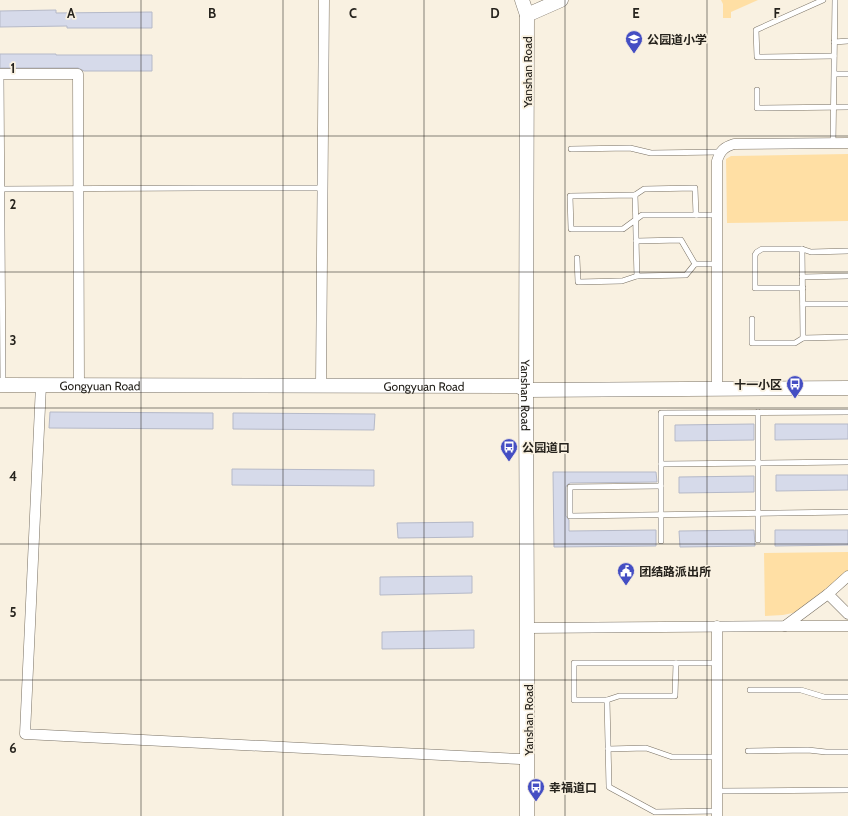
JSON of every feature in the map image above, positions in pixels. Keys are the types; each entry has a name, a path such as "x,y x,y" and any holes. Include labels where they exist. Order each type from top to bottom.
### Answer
{"main road":[{"name":"Yanshan Road","path":"514,0 519,24 522,388 528,628 527,816"},
{"name":"Yanshan Road","path":"520,816 522,388 527,15 522,0"},
{"path":"527,15 561,0"},
{"name":"Gongyuan Road","path":"1,385 717,389 848,388"}],"street":[{"path":"321,386 324,0"},
{"path":"0,74 78,74 79,385"},
{"path":"717,389 717,161 720,152 727,146 734,144 848,143"},
{"path":"41,385 25,734 520,759"},
{"path":"785,626 828,594 848,576"},
{"path":"828,594 848,614"},
{"path":"717,626 717,814"},
{"path":"528,628 848,626"}],"lane":[{"path":"823,0 756,30 756,57 834,56"},
{"path":"833,143 835,0"},
{"path":"834,42 848,41"},
{"path":"0,74 1,385"},
{"path":"835,74 848,74"},
{"path":"757,90 757,108 848,107"},
{"path":"571,149 630,148 651,153 720,152"},
{"path":"1,189 323,188"},
{"path":"696,215 695,188 644,189 636,195 570,196 571,229 623,229 642,215 696,215 717,215"},
{"path":"636,195 636,276"},
{"path":"636,241 681,240 695,264"},
{"path":"803,288 755,288 755,255 757,252 762,249 802,249 811,252 848,251"},
{"path":"802,249 803,338"},
{"path":"577,258 578,282 622,281 636,276 686,275 695,264"},
{"path":"695,264 717,264"},
{"path":"802,277 848,276"},
{"path":"803,304 848,304"},
{"path":"752,319 752,343 795,343 803,338 848,337"},
{"path":"758,412 758,540"},
{"path":"661,541 661,413 848,412"},
{"path":"661,464 848,462"},
{"path":"661,486 570,487 570,516 848,512"},
{"path":"676,663 675,696 619,696 607,700 574,700 574,663 676,663 716,663"},
{"path":"750,690 801,690 824,697 848,697"},
{"path":"607,700 609,786 655,812 717,814"},
{"path":"608,748 646,748 672,757 716,757"},
{"path":"748,751 808,750 848,752"},
{"path":"716,791 848,790"}],"shaded area":[{"path":"721,0 758,0 731,12 731,18 723,18 723,4"},
{"path":"848,154 848,221 727,223 726,159 731,156"},
{"path":"848,552 848,571 797,612 783,615 765,616 764,553"}],"building":[{"path":"56,10 56,13 152,12 152,28 67,28 67,26 0,27 0,11"},
{"path":"0,54 152,55 152,71 84,71 78,68 0,68"},
{"path":"50,412 213,413 213,429 49,428"},
{"path":"233,413 375,414 374,430 233,429"},
{"path":"754,424 754,440 675,441 675,425"},
{"path":"775,424 848,424 848,439 775,440"},
{"path":"232,469 374,470 374,486 232,485"},
{"path":"553,472 656,472 657,482 570,483 566,487 566,516 569,520 569,531 656,530 656,546 554,547"},
{"path":"776,475 848,475 848,490 776,491"},
{"path":"754,476 754,492 679,493 679,477"},
{"path":"473,522 473,537 398,538 397,523"},
{"path":"754,530 755,546 680,547 679,531"},
{"path":"775,530 848,530 848,545 775,546"},
{"path":"472,576 472,593 380,595 380,577"},
{"path":"474,630 474,648 382,649 382,632"}],"place":[{"name":"公园道小学","path":"634,54"},
{"name":"十一小区","path":"795,399"},
{"name":"公园道口","path":"509,462"},
{"name":"团结路派出所","path":"626,586"},
{"name":"幸福道口","path":"536,802"}]}
